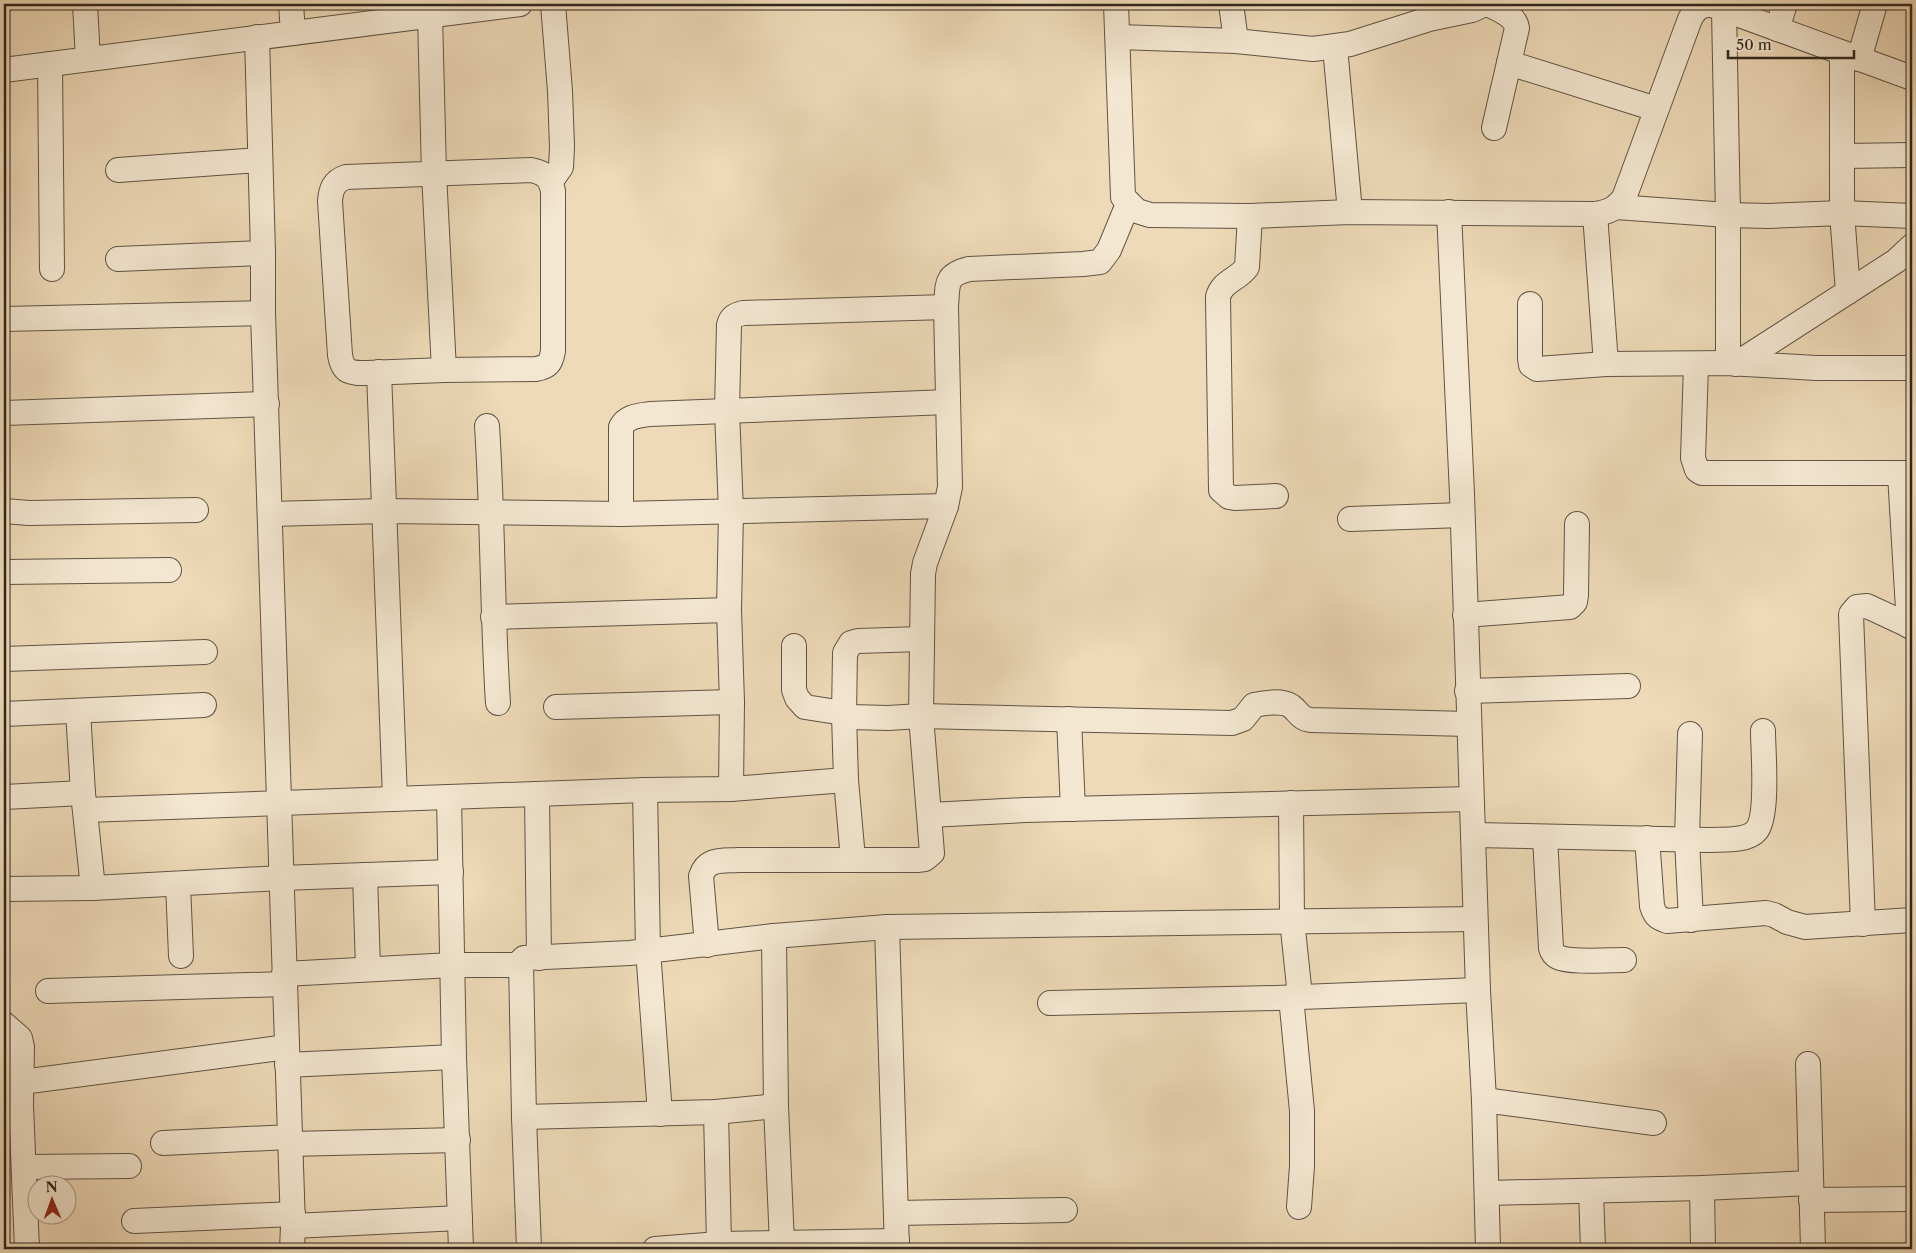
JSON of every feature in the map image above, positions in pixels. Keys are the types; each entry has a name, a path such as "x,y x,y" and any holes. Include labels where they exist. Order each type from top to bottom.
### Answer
{"street":[{"path":"85,4 88,59"},
{"path":"291,4 293,33"},
{"path":"4,70 293,33 415,12 520,4"},
{"path":"551,181 561,168 562,147 560,91 553,4"},
{"path":"1116,4 1121,186 1123,197 1137,212 1150,215 1250,216 1350,212 1606,210 1768,216 1842,213 1912,216"},
{"path":"1231,4 1236,41"},
{"path":"1118,37 1236,41 1290,48 1335,47 1430,19 1472,10 1486,4 1512,18 1516,22 1517,28 1494,128"},
{"path":"1778,29 1784,4"},
{"path":"1848,292 1842,213 1843,156 1851,56 1875,4"},
{"path":"1606,210 1624,198 1690,19 1700,5 1712,5 1912,78"},
{"path":"1724,10 1732,364"},
{"path":"415,12 434,173 444,370"},
{"path":"257,37 263,313 293,1220 292,1249"},
{"path":"1335,47 1350,212"},
{"path":"1509,63 1656,109"},
{"path":"50,64 52,269"},
{"path":"1843,156 1912,155"},
{"path":"118,170 260,160"},
{"path":"531,170 546,175 551,181 553,191 553,351 551,362 546,367 536,369 355,373 346,370 342,364 330,201 334,184 346,177 434,173 531,170"},
{"path":"707,945 701,876 704,868 710,864 738,860 917,860 930,857 932,853 930,815 921,716 923,574 925,563 946,506 950,473 946,307 948,280 956,272 968,269 1100,262 1109,250 1128,204"},
{"path":"1606,210 1606,364"},
{"path":"1449,212 1462,516 1471,799 1474,835 1475,918 1484,1100 1488,1249"},
{"path":"1250,216 1247,267 1223,286 1218,297 1221,490 1228,497 1235,498 1276,496"},
{"path":"1732,364 1848,292 1896,260 1912,246"},
{"path":"118,259 263,253"},
{"path":"1530,304 1530,358 1531,365 1537,369 1606,364 1732,364 1816,368 1912,368"},
{"path":"731,789 732,702 729,610 731,512 727,410 729,325 731,319 736,314 743,312 946,307"},
{"path":"4,319 263,313"},
{"path":"1696,365 1693,458 1697,470 1709,474 1906,473 1910,626 1867,606 1856,607 1852,614 1863,924"},
{"path":"379,372 396,799"},
{"path":"621,514 621,428 629,418 650,414 727,410 947,402"},
{"path":"4,413 267,404"},
{"path":"487,426 493,617 498,703"},
{"path":"270,514 385,511 621,514 946,506"},
{"path":"4,511 29,513 196,510"},
{"path":"1350,519 1462,516"},
{"path":"1465,615 1570,607 1575,602 1576,595 1577,524"},
{"path":"4,572 169,570"},
{"path":"493,617 729,610"},
{"path":"853,859 846,780 844,715 846,653 851,643 921,639"},
{"path":"794,646 794,690 797,698 805,707 850,717 888,718 921,716 1232,723 1243,719 1254,705 1280,703 1292,707 1301,718 1310,720 1468,724"},
{"path":"4,659 205,652"},
{"path":"1467,691 1628,686"},
{"path":"556,708 732,702"},
{"path":"4,714 204,705"},
{"path":"78,711 84,802 93,888"},
{"path":"1069,719 1073,808"},
{"path":"1474,835 1687,839 1740,838 1756,831 1763,813 1763,731"},
{"path":"1690,734 1687,839 1690,920"},
{"path":"4,797 84,802 278,802 731,789 846,780"},
{"path":"645,790 648,950 660,1114"},
{"path":"529,1249 524,1117 537,794"},
{"path":"449,797 454,1057 461,1249"},
{"path":"930,815 1073,808 1471,799"},
{"path":"1291,803 1292,920 1302,1111 1302,1166 1299,1207"},
{"path":"1545,837 1551,948 1553,953 1556,957 1571,960 1624,960"},
{"path":"1648,838 1652,906 1654,914 1667,921 1766,913 1787,922 1805,926 1912,920"},
{"path":"4,889 93,888 281,878 451,872"},
{"path":"365,875 368,968"},
{"path":"178,884 182,956"},
{"path":"48,991 284,979 368,968 530,962 707,945 774,936 887,927 1475,918"},
{"path":"655,1249 719,1244 897,1245 887,927"},
{"path":"774,936 776,1106 782,1244"},
{"path":"1050,1003 1478,990"},
{"path":"4,1024 20,1038 22,1082 12,1105 24,1167 27,1249"},
{"path":"22,1082 287,1056 454,1057"},
{"path":"1808,1064 1813,1249"},
{"path":"1484,1100 1654,1123"},
{"path":"524,1117 716,1112 776,1106"},
{"path":"716,1112 719,1244"},
{"path":"163,1143 290,1140 458,1140"},
{"path":"24,1167 129,1166"},
{"path":"1487,1193 1702,1188 1811,1192 1912,1199"},
{"path":"1702,1188 1703,1249"},
{"path":"1591,1191 1593,1249"},
{"path":"897,1213 1065,1210"},
{"path":"134,1221 460,1218"}]}
